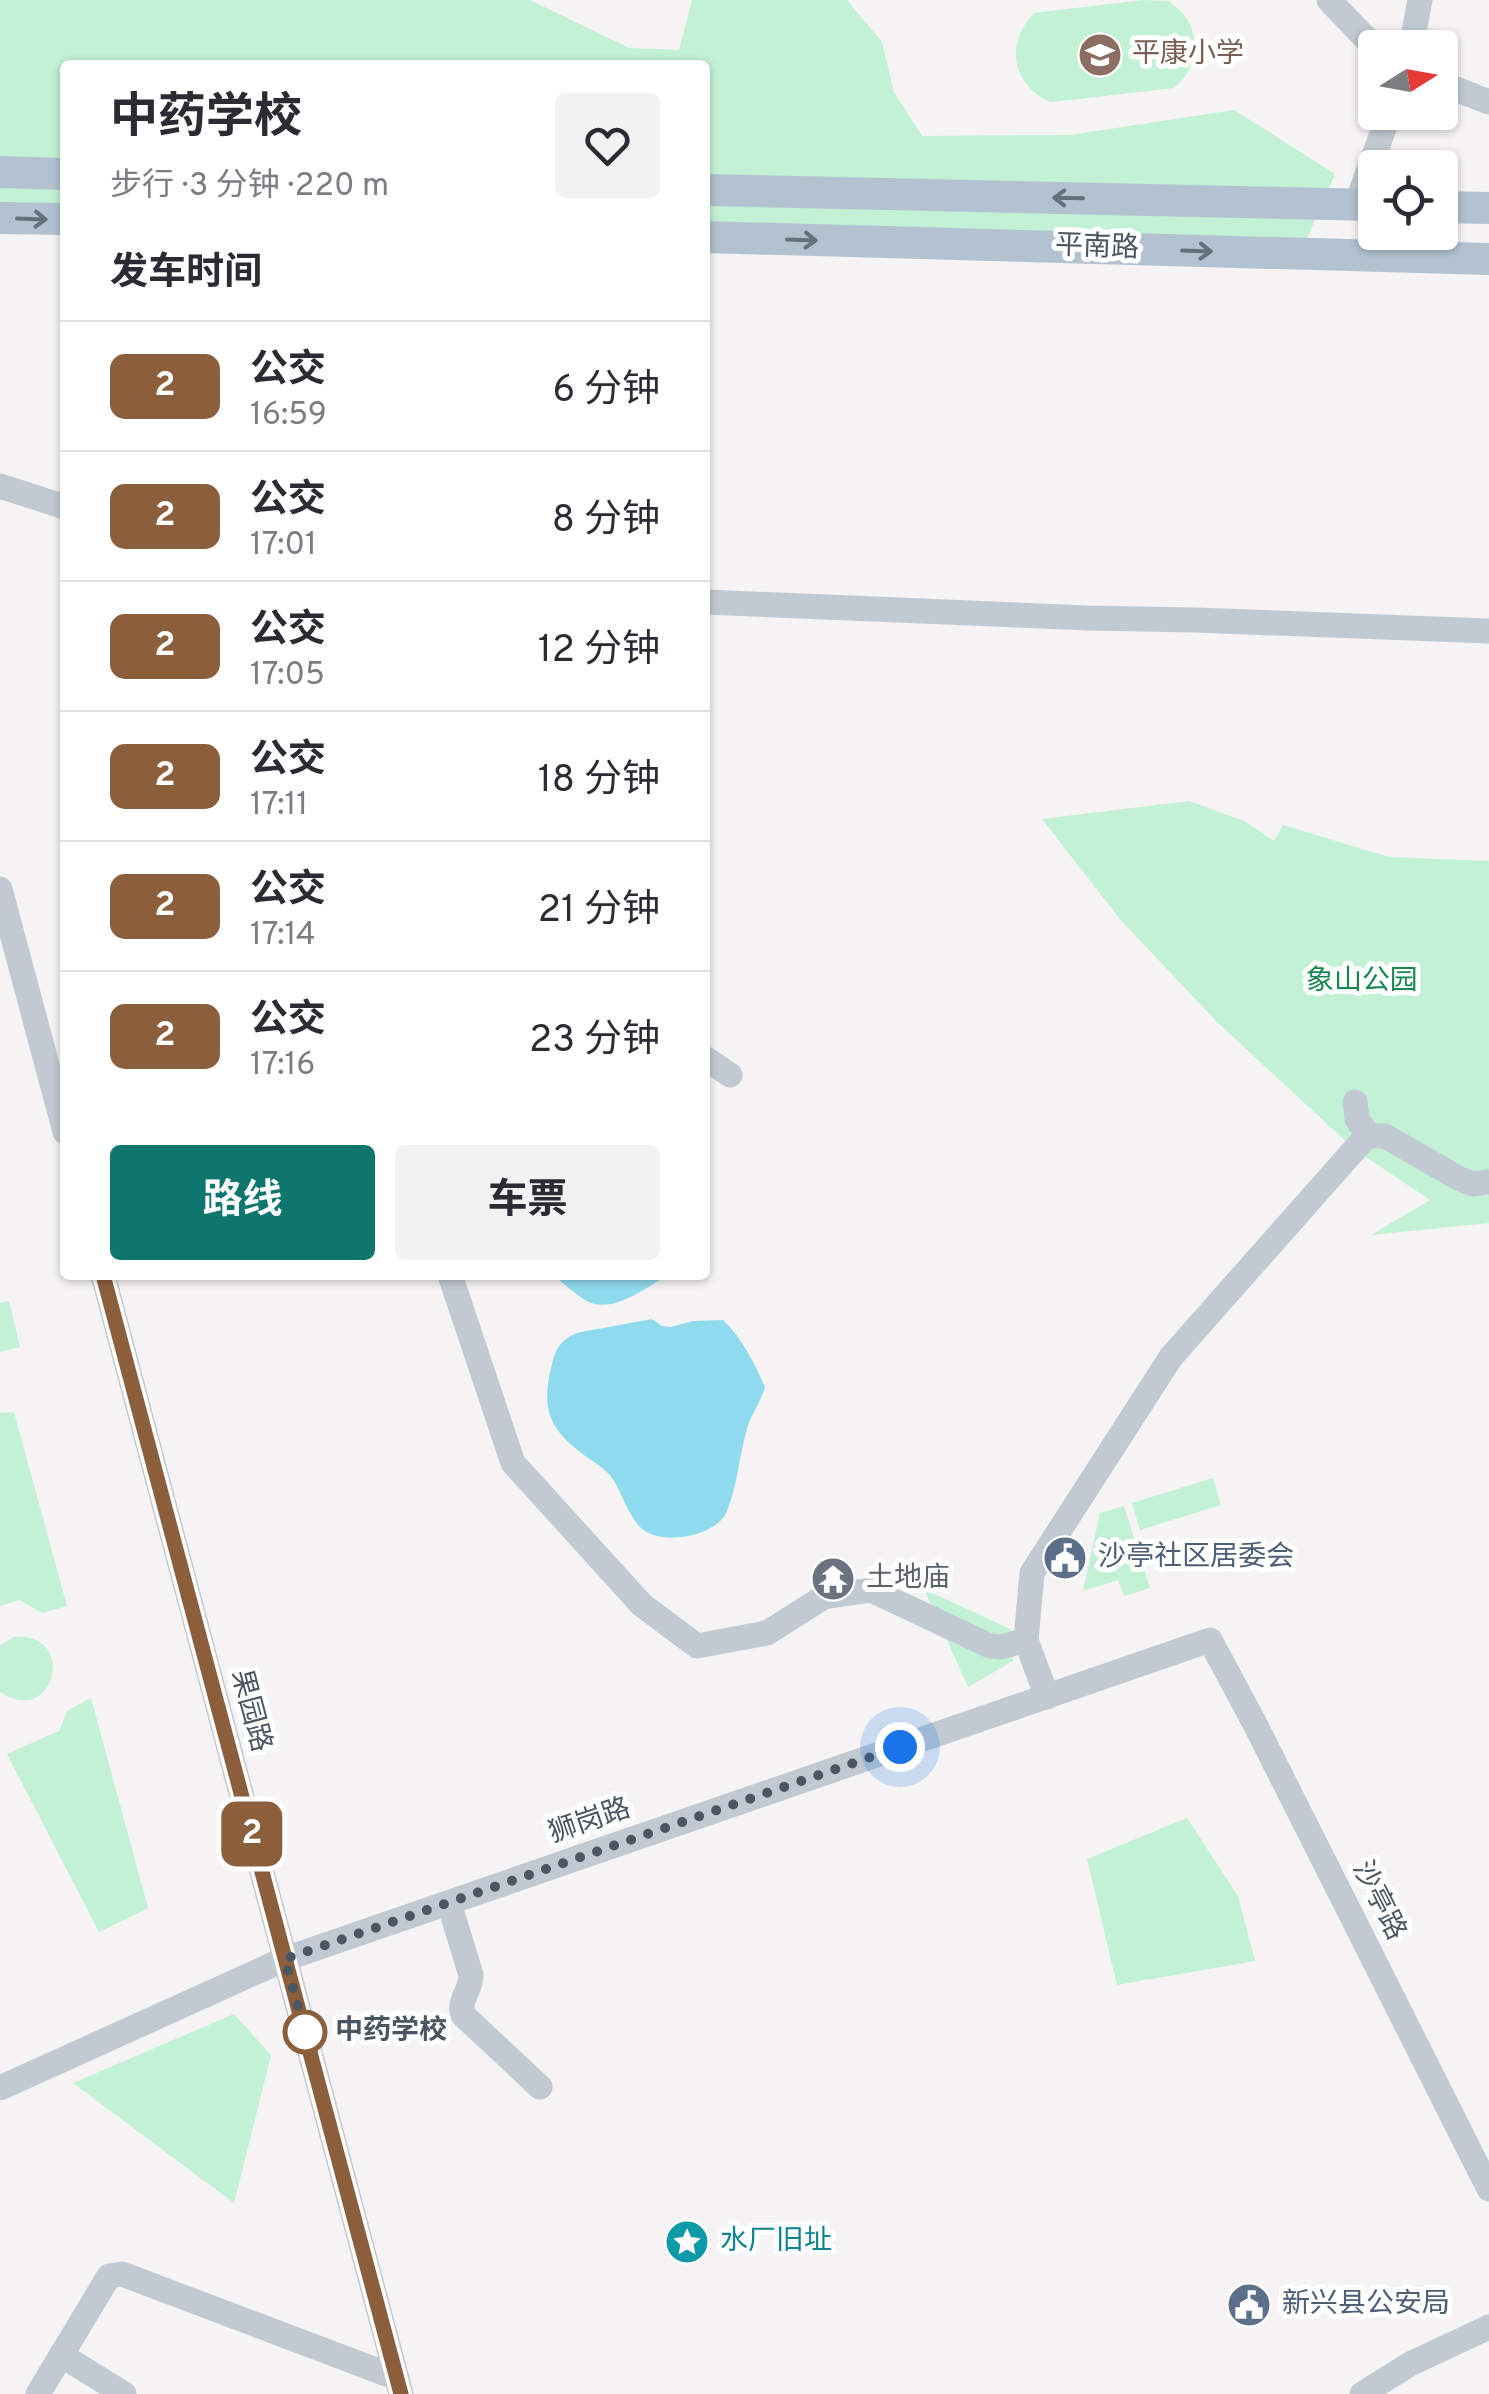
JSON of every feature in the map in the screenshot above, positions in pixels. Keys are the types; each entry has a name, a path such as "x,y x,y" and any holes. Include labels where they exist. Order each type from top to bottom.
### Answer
{"main road":[{"path":"0,172 60,174"},
{"name":"平南路","path":"710,190 1358,205"},
{"path":"1458,207 1489,208"},
{"path":"0,218 60,220"},
{"name":"平南路","path":"710,237 1489,260"}],"street":[{"path":"1329,0 1358,30"},
{"path":"1414,30 1420,0"},
{"path":"1458,90 1489,102"},
{"path":"0,486 60,505"},
{"path":"710,602 1489,631"},
{"path":"0,888 60,1113"},
{"path":"710,1061 730,1074"},
{"path":"1355,1102 1357,1118 1369,1136"},
{"path":"1047,1696 1026,1640 1032,1573 1171,1356 1369,1136 1385,1136 1472,1184 1489,1182"},
{"name":"果园路","path":"104,1280 399,2386"},
{"path":"452,1280 513,1463 642,1605 697,1646 767,1633 824,1597 871,1590 990,1646 1001,1648 1026,1640"},
{"name":"狮岗路","path":"0,2088 285,1959 1210,1640"},
{"name":"沙亭路","path":"1210,1640 1256,1724 1489,2190"},
{"path":"449,1903 471,1975 471,1984 461,2002 463,2015 540,2087"},
{"path":"38,2394 110,2276 122,2274 399,2386"},
{"path":"1362,2394 1410,2364 1489,2328"},
{"path":"61,2356 124,2394"}],"green space":[{"path":"0,0 530,0 629,48 679,50 692,0 847,0 882,42 894,92 922,136 1070,135 1234,110 1335,174 1300,254 710,237 710,60 60,60 60,219 0,218"},
{"path":"1143,0 1169,1 1191,28 1194,56 1187,74 1174,88 1052,102 1039,96 1024,80 1016,51 1021,31 1034,13"},
{"name":"象山公园","path":"1189,801 1244,821 1274,841 1283,825 1389,857 1489,861 1489,1223 1371,1235 1430,1200 1354,1149 1216,1021 1119,918 1042,819"},
{"path":"9,1301 20,1347 0,1352 0,1303"},
{"path":"14,1412 67,1606 42,1613 20,1600 0,1606 0,1413"},
{"path":"1213,1478 1221,1505 1140,1530 1132,1503"},
{"path":"1124,1506 1150,1588 1124,1596 1118,1580 1083,1591 1100,1513"},
{"path":"924,1589 1010,1629 1013,1661 968,1687"},
{"path":"14,1637 34,1639 47,1649 52,1662 52,1676 45,1690 34,1698 19,1700 0,1692 0,1646"},
{"path":"91,1698 148,1908 99,1932 7,1754 59,1731 67,1711"},
{"path":"1187,1818 1238,1896 1255,1961 1117,1985 1087,1859"},
{"path":"234,2014 271,2055 234,2203 73,2083"}],"water":[{"path":"559,1280 659,1280 617,1303 595,1304"},
{"path":"652,1319 671,1327 693,1321 723,1320 742,1343 765,1387 747,1429 727,1511 721,1520 700,1533 673,1538 660,1537 640,1527 612,1478 558,1431 548,1409 552,1364 565,1340 581,1332"}],"bus line":[{"name":"2","path":"104,1280 401,2394"}],"place":[{"name":"平康小学","path":"1100,55"},
{"name":"沙亭社区居委会","path":"1065,1558"},
{"name":"土地庙","path":"833,1579"},
{"name":"中药学校","path":"305,2032"},
{"name":"水厂旧址","path":"687,2242"},
{"name":"新兴县公安局","path":"1249,2305"}],"route":[{"path":"305,2032 306,2036 285,1959 900,1747"}]}
